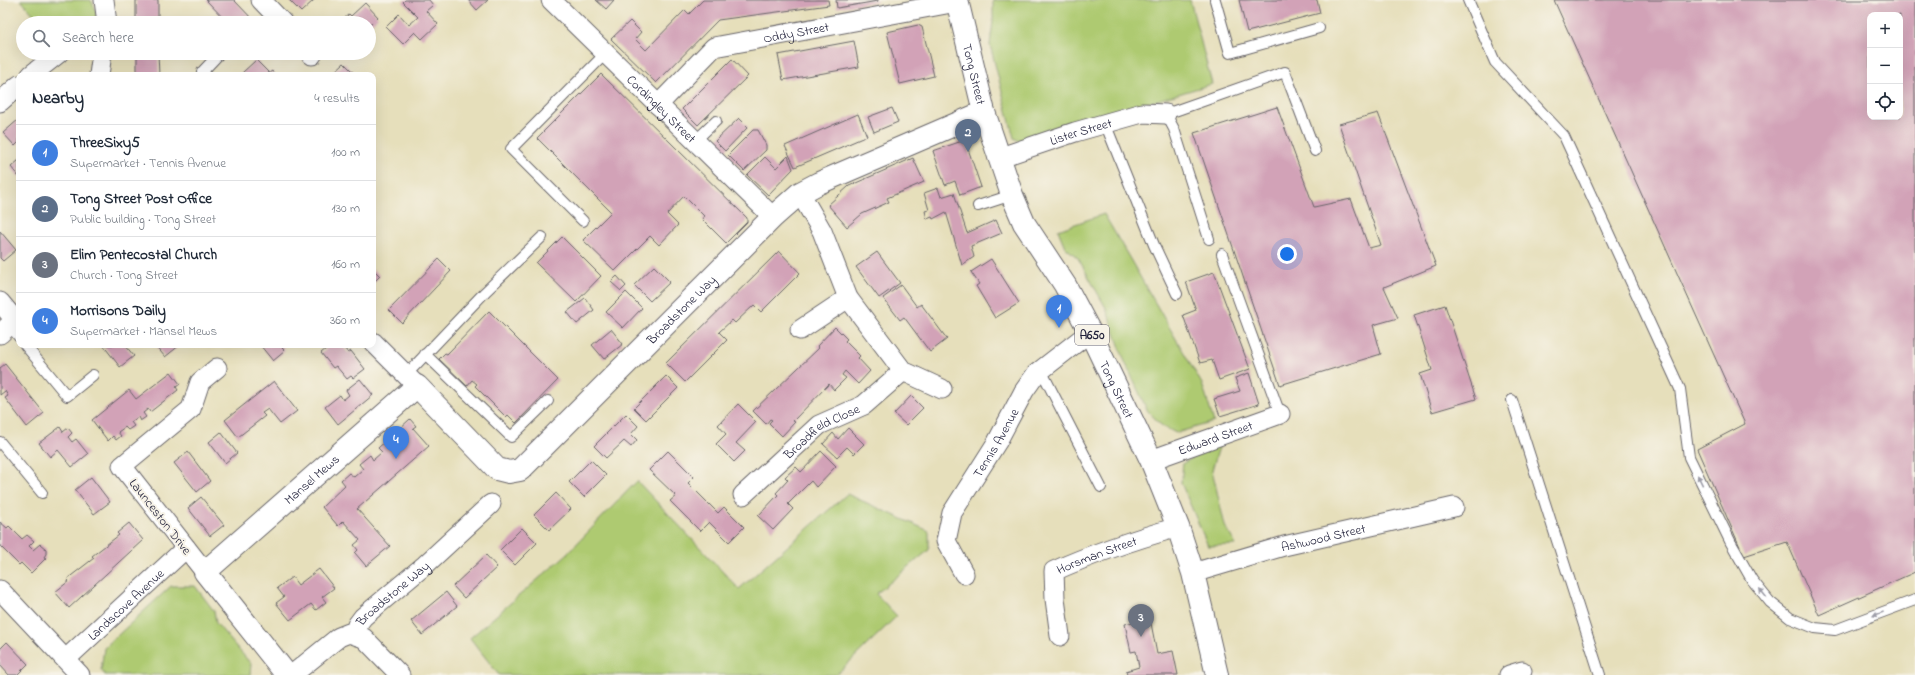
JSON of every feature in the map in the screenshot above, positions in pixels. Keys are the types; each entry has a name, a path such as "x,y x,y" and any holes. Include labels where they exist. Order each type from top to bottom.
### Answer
{"main road":[{"name":"Tong Street","path":"957,1 984,112 998,158 1012,196 1024,223 1065,285 1090,332 1152,460 1178,527 1193,573 1217,675"},
{"name":"Broadstone Way","path":"411,380 497,469 509,472 520,470 773,217 800,193 846,170 984,112"},
{"name":"Mansel Mews","path":"205,572 411,380"},
{"name":"Launceston Drive","path":"205,572 287,675"}],"street":[{"path":"104,0 106,16"},
{"path":"261,0 276,16"},
{"name":"Cordingley Street","path":"551,0 694,142 773,217"},
{"name":"Oddy Street","path":"658,105 714,47 957,1"},
{"path":"34,72 45,60"},
{"path":"99,72 101,60"},
{"path":"0,102 16,88"},
{"name":"Lister Street","path":"998,158 1075,132 1142,113 1166,114"},
{"path":"800,193 822,231 848,298 904,371 942,389"},
{"path":"800,330 848,298"},
{"path":"0,302 13,327"},
{"name":"Tennis Avenue","path":"964,574 946,541 952,513 997,442 1024,391 1036,374 1090,332"},
{"path":"376,345 411,380"},
{"name":"Launceston Drive","path":"205,572 122,466 191,409 200,382 217,368"},
{"name":"Broadfield Close","path":"743,495 819,425 864,405 904,371"},
{"name":"Edward Street","path":"1152,460 1280,414"},
{"name":"Broadstone Way","path":"292,675 339,637 355,634 357,624 362,618 425,565 491,504"},
{"name":"Ashwood Street","path":"1193,573 1284,546 1454,506"},
{"name":"Horsman Street","path":"1060,636 1055,599 1054,572 1140,538 1178,527"},
{"name":"Landscove Avenue","path":"66,659 186,548"},
{"path":"0,590 80,675"},
{"path":"355,634 368,641 400,675"}],"lane":[{"path":"1215,0 1230,53 1319,28"},
{"path":"1468,0 1495,62 1564,136 1680,389 1689,457 1731,543 1752,580 1770,602 1790,618 1814,628 1835,630 1915,600"},
{"path":"583,221 511,149 606,53"},
{"path":"204,72 214,60"},
{"path":"1209,239 1174,129 1166,114 1285,72 1315,151"},
{"path":"694,142 716,121"},
{"path":"1106,123 1154,245 1177,294"},
{"path":"978,206 1012,196"},
{"path":"411,380 425,354 485,292 542,237"},
{"path":"1222,254 1280,414"},
{"path":"27,348 66,396 93,375"},
{"path":"425,354 511,437 548,401"},
{"path":"1041,370 1101,487"},
{"path":"1512,400 1600,675"},
{"path":"0,442 42,493"}],"green space":[{"path":"21,0 91,0 96,11 96,16 35,16"},
{"path":"993,0 1190,0 1212,84 1019,141 1014,138 990,45 993,21"},
{"path":"1104,214 1202,384 1214,422 1176,433 1162,426 1147,410 1125,362 1106,308 1078,258 1065,247 1058,230"},
{"path":"1220,444 1212,470 1225,526 1236,545 1208,546 1181,483 1183,463"},
{"path":"637,481 739,589 847,494 929,531 929,550 876,594 897,616 836,675 499,675 470,638 566,555"},
{"path":"171,586 195,586 214,611 216,623 251,664 250,675 105,675 101,670 104,648"}],"building":[{"path":"136,0 158,0 158,16 136,16"},
{"path":"206,0 234,0 249,16 221,16"},
{"path":"289,0 314,0 301,12"},
{"path":"405,0 429,0 433,5 426,11 438,24 422,39 415,32 403,44 386,27 399,14 409,25 418,17 403,2"},
{"path":"468,0 488,0 477,10"},
{"path":"596,0 614,0 606,9"},
{"path":"703,0 828,0 829,5 718,20 656,83 611,39 630,21 641,32 635,39 646,50 685,10 689,14"},
{"path":"836,0 878,0 878,1 837,8"},
{"path":"1239,0 1317,0 1320,13 1247,32"},
{"path":"1554,0 1915,0 1915,572 1819,615 1787,542 1744,556 1697,449 1745,424"},
{"path":"365,3 378,17 376,19 376,16 351,16"},
{"path":"918,25 922,27 934,76 900,84 887,32"},
{"path":"854,41 859,67 783,80 778,55"},
{"path":"732,59 748,76 698,125 682,109"},
{"path":"137,60 158,60 159,72 137,72"},
{"path":"256,60 268,72 243,72"},
{"path":"344,63 353,72 334,72"},
{"path":"601,74 747,218 747,222 726,243 702,219 704,216 684,196 667,214 678,225 659,245 650,236 615,271 583,240 611,212 537,138"},
{"path":"1277,107 1314,207 1351,199 1369,248 1381,245 1339,124 1378,113 1436,266 1384,287 1398,318 1373,325 1381,354 1280,385 1194,133"},
{"path":"892,108 898,122 874,132 868,117"},
{"path":"858,114 867,136 795,167 785,146"},
{"path":"739,118 748,127 725,151 715,141"},
{"path":"16,122 15,146 3,133"},
{"path":"753,130 758,130 766,145 766,150 744,171 728,155"},
{"path":"965,140 981,187 960,195 955,181 945,185 933,151"},
{"path":"788,156 793,169 768,195 747,175 765,157 776,168"},
{"path":"913,158 924,182 887,198 889,202 862,214 847,227 828,205 849,186"},
{"path":"16,163 16,173 11,167"},
{"path":"938,188 941,197 954,193 967,233 996,220 1002,233 971,246 974,257 962,265 946,212 933,219 932,217 927,219 925,211 929,210 924,193"},
{"path":"0,231 16,250 3,261 0,258"},
{"path":"562,237 601,276 576,302 536,263"},
{"path":"779,251 800,273 761,312 754,305 735,323 732,320 719,332 727,340 685,382 666,363"},
{"path":"877,252 900,283 879,298 856,267"},
{"path":"439,259 451,271 402,323 389,310"},
{"path":"991,259 1019,303 995,318 976,286 979,284 971,272"},
{"path":"654,266 670,282 650,301 634,285"},
{"path":"376,272 380,276 376,280"},
{"path":"1214,272 1250,369 1219,380 1212,360 1200,363 1183,315 1196,310 1186,282"},
{"path":"617,276 626,286 621,291 611,282"},
{"path":"901,285 917,307 921,304 947,339 930,352 904,317 900,320 883,298"},
{"path":"626,292 642,308 623,328 606,312"},
{"path":"585,298 594,310 577,324 567,312"},
{"path":"1445,305 1476,399 1432,412 1420,374 1432,370 1414,315"},
{"path":"489,311 558,380 516,423 508,415 506,417 475,386 477,384 472,380 467,386 439,359 445,353 447,354"},
{"path":"835,327 847,339 845,341 860,356 858,358 870,371 858,384 845,371 842,375 846,378 834,390 829,384 793,421 795,422 782,436 769,423 772,420 770,419 766,424 753,411 819,348 817,346"},
{"path":"611,329 623,344 604,359 592,345"},
{"path":"105,348 127,348 134,356 120,367"},
{"path":"158,348 176,348 165,357"},
{"path":"262,348 282,348 285,351 273,361"},
{"path":"325,348 344,348 348,353 351,351 365,369 353,378 351,376 347,379 336,366 333,368 321,353 326,349"},
{"path":"5,364 44,413 27,427 5,398 8,396 5,391 0,395 0,368"},
{"path":"171,372 180,384 176,387 178,390 150,412 148,409 143,413 146,417 140,421 138,417 131,422 134,426 128,430 125,427 118,432 121,436 116,440 113,436 108,441 92,420 129,390 136,399"},
{"path":"1249,373 1259,404 1220,416 1214,399 1240,391 1235,378"},
{"path":"666,376 678,388 646,420 634,408"},
{"path":"360,379 373,395 338,424 325,407 340,395 343,400 349,395 346,390"},
{"path":"274,381 297,411 280,424 268,409 262,413 265,416 238,437 225,420"},
{"path":"911,396 923,408 906,425 894,414"},
{"path":"738,404 756,422 736,443 745,451 734,462 716,444 726,434 718,425"},
{"path":"626,414 638,426 631,434 637,440 631,447 624,441 606,458 594,446"},
{"path":"410,419 416,426 413,428 429,446 357,509 390,546 366,566 355,553 358,550 354,545 360,540 343,521 338,526 322,507 345,485 341,480 349,473 354,477 363,469 359,464 370,455 373,460 382,452 378,448 388,439 392,444 402,435 398,430"},
{"path":"60,427 63,432 68,428 72,433 68,437 72,442 76,439 88,454 72,467 58,450 50,457 39,443"},
{"path":"848,428 864,444 854,454 847,447 837,457 823,444 833,433 838,439"},
{"path":"221,432 237,453 225,463 209,442"},
{"path":"668,451 694,477 688,483 718,513 724,507 744,527 729,542 709,522 700,531 670,501 676,496 649,470"},
{"path":"821,451 836,466 816,487 811,481 788,504 793,509 773,530 758,516 778,495 776,493 788,480 785,477 796,467 801,472"},
{"path":"188,452 210,481 197,492 174,463"},
{"path":"591,460 606,475 584,497 569,482"},
{"path":"91,477 110,502 94,514 75,490"},
{"path":"556,493 571,509 549,530 534,515"},
{"path":"201,497 224,525 210,536 188,508"},
{"path":"0,522 7,528 9,526 22,539 27,535 34,541 29,546 33,550 40,544 46,549 46,554 44,557 46,558 31,573 21,563 19,565 0,546"},
{"path":"129,523 143,540 69,608 55,592 69,581 67,579 94,558 92,556 119,535 117,533"},
{"path":"522,528 537,543 515,565 500,550"},
{"path":"486,555 497,567 464,598 453,586"},
{"path":"319,569 334,588 322,597 326,602 316,610 311,604 290,620 276,603 284,597 277,588 292,577 298,585"},
{"path":"446,592 457,606 422,635 411,621"},
{"path":"1150,618 1157,654 1173,651 1178,675 1127,675 1126,671 1139,667 1136,651 1131,652 1125,624"},
{"path":"7,642 28,664 17,675 9,675 0,665 0,649"}],"place":[{"name":"Tong Street Post Office","path":"968,152"},
{"name":"ThreeSixy5","path":"1059,328"},
{"name":"Morrisons Daily","path":"396,459"},
{"name":"Elim Pentecostal Church","path":"1141,637"}]}
